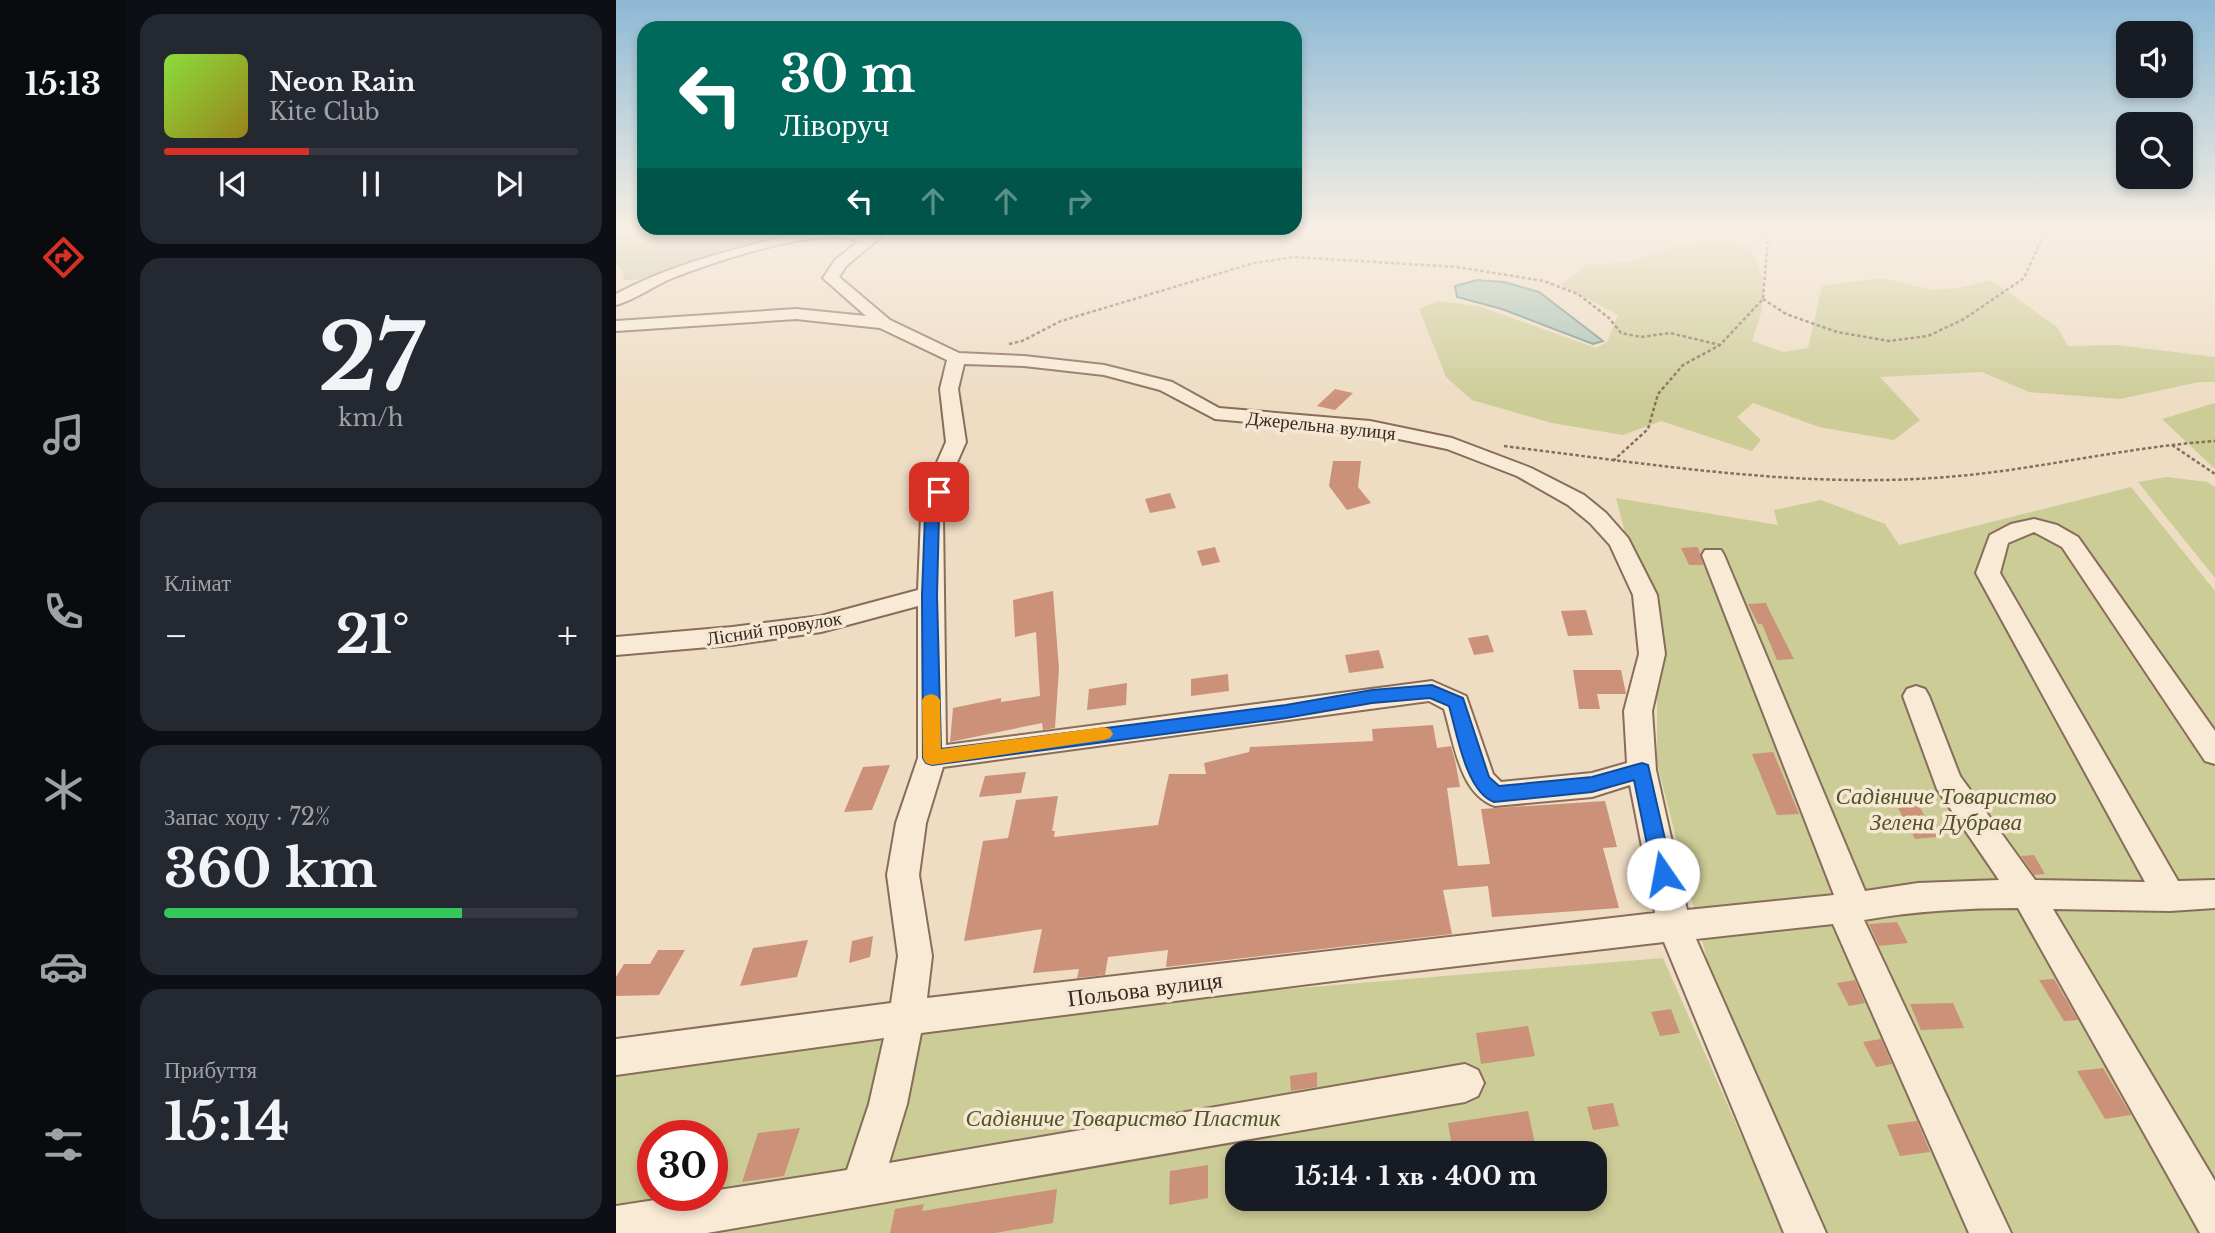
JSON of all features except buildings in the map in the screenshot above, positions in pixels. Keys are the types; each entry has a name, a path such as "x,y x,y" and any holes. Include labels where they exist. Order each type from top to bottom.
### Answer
{"street":[{"path":"616,300 634,289"},
{"path":"843,289 884,323"},
{"name":"Джерельна вулиця","path":"616,326 796,314 884,323 956,358 1024,361 1104,370 1166,386 1215,413 1370,427 1452,444 1524,472 1561,490 1598,518 1620,543 1645,595 1652,654 1637,710 1642,770 1674,926 1805,1233"},
{"path":"862,1188 888,1104 915,956 903,875 911,823 932,758 932,516 945,467 956,442 949,389 956,358"},
{"path":"2171,897 1988,573 1998,540 2023,525 2046,527 2070,542 2215,753"},
{"path":"1713,555 1848,908 1990,1233"},
{"name":"Лісний провулок","path":"616,646 732,636 821,624 930,595"},
{"path":"932,758 1432,691 1456,702 1481,780 1494,794 1592,785 1642,770"},
{"path":"1916,696 1947,781 2026,893 2215,1220"},
{"name":"Польова вулиця","path":"616,1057 906,1017 1674,926 1848,908 1917,897 2026,893 2171,897 2215,894"},
{"path":"616,1227 862,1188 1465,1083"}],"path":[{"path":"1010,344 1022,341 1061,321 1169,289"},
{"path":"1564,289 1578,294 1609,318 1621,333 1641,337 1670,333 1720,345"},
{"path":"1612,461 1648,429 1658,394 1683,365 1720,345 1763,299 1764,289"},
{"path":"1763,299 1786,314 1837,332 1889,341 1928,335 1964,319 2009,289"},
{"path":"1499,446 1769,478 1858,480 1947,477 2045,465 2170,444 2215,441"},
{"path":"2170,444 2215,474"}],"green space":[{"path":"1568,289 1764,289 1761,313 1752,341 1783,352 1808,348 1821,289 2003,289 2057,327 2068,346 2117,345 2215,357 2215,382 2199,382 2120,399 2029,392 1982,372 1880,377 1920,420 1894,440 1819,427 1753,403 1737,417 1761,440 1752,451 1661,421 1623,435 1552,423 1472,400 1446,377 1419,309 1438,301 1478,306 1596,348 1607,342 1618,315"},
{"path":"2215,403 2215,469 2162,419"},
{"path":"2167,477 2207,482 2215,487 2215,578 2138,482"},
{"name":"Садівниче Товариство Зелена Дубрава","path":"2131,487 2215,591 2215,1233 1820,1233 1714,987 1657,763 1657,657 1616,498 1778,525 1774,510 1821,500 1885,524 1899,545"},
{"name":"Садівниче Товариство Пластик","path":"1663,958 1784,1233 616,1233 616,1066 901,1021"}],"shaded area":[{"path":"1455,289 1527,289 1539,292 1603,341 1593,344 1502,309 1457,297"}],"slow traffic":[{"path":"931,700 932,758 1104,734"}],"route":[{"path":"939,492 932,516 932,758 1432,691 1456,702 1481,780 1494,794 1592,785 1642,770 1663,874"}]}
